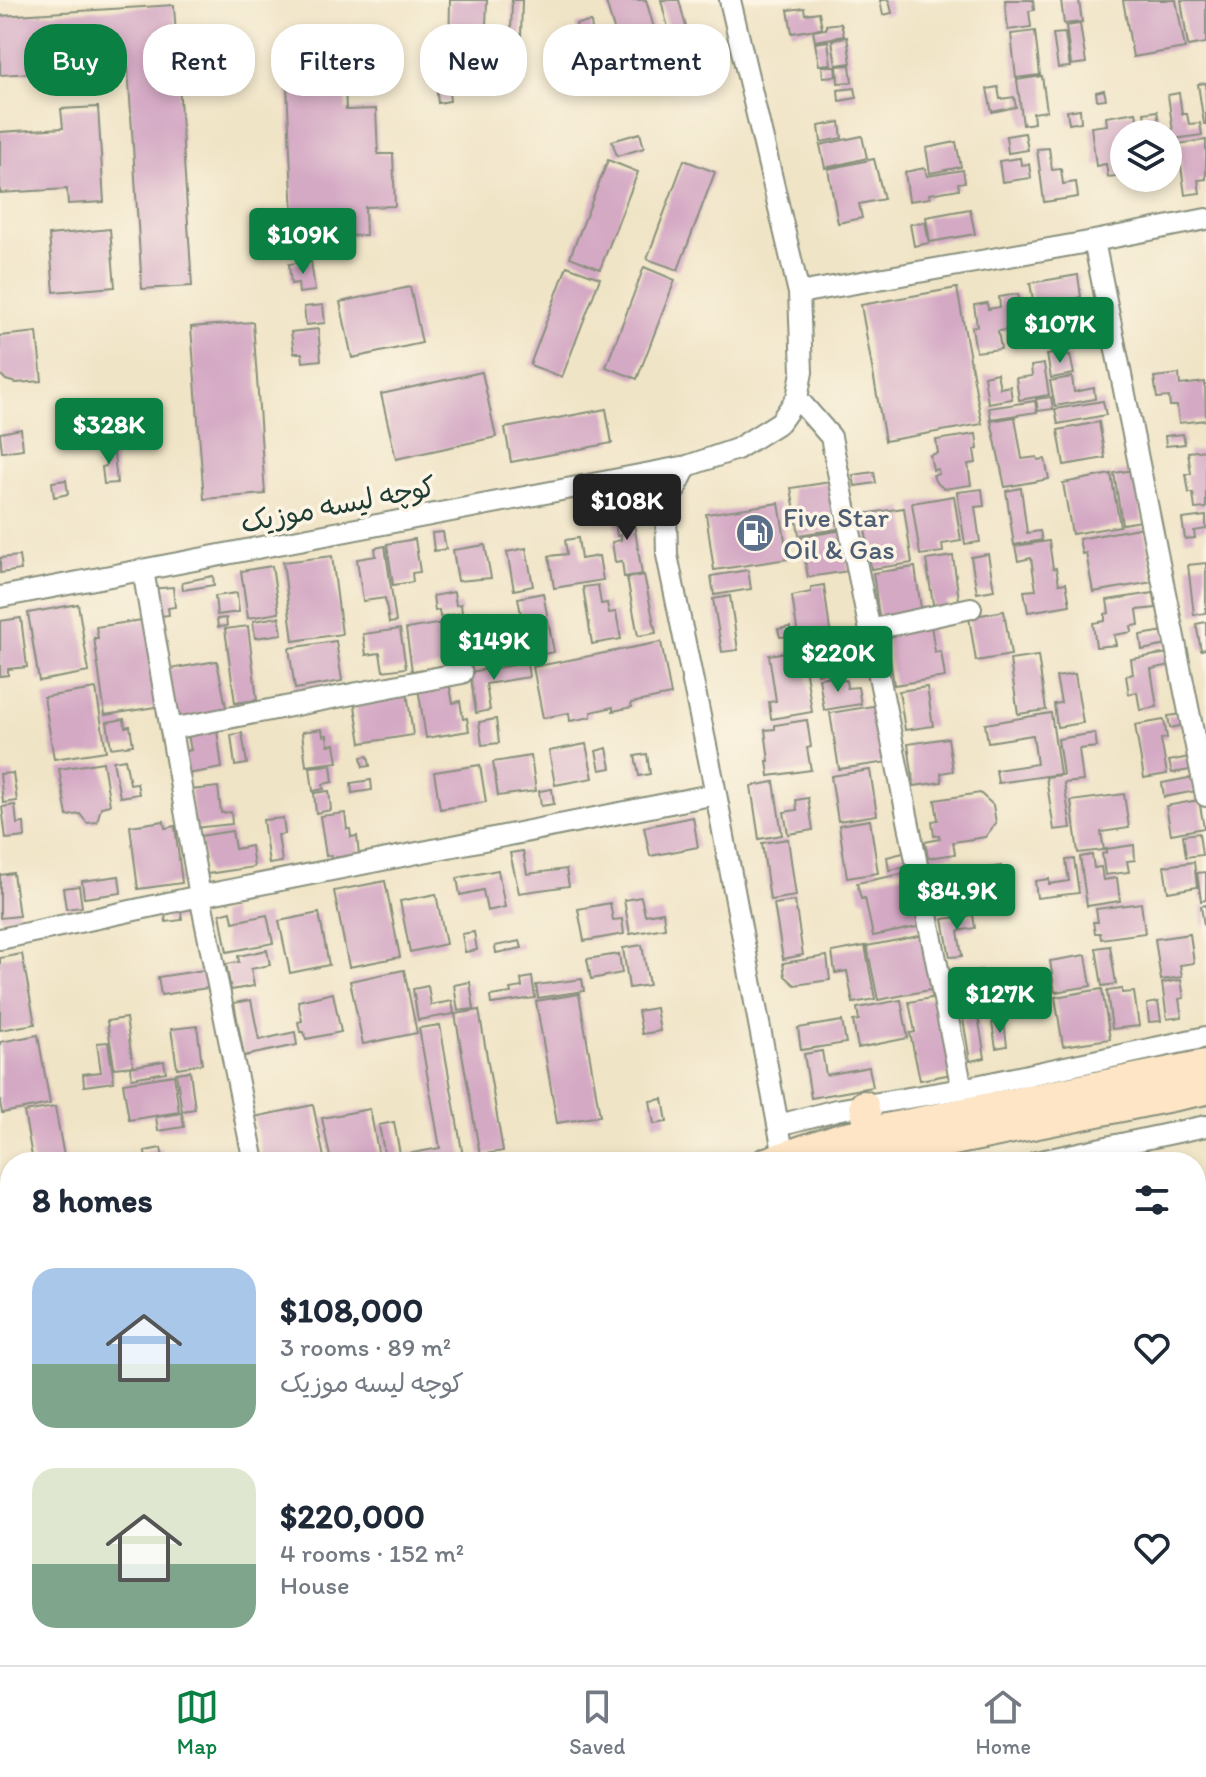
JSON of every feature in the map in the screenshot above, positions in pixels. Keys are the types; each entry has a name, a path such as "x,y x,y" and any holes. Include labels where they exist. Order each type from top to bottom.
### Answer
{"main road":[{"path":"800,1152 841,1137 867,1118 1206,1064"},
{"path":"933,1152 1206,1090"}],"street":[{"path":"730,0 799,293 802,372 797,398 831,437 962,1089"},
{"path":"799,293 1206,219"},
{"path":"1094,241 1206,796"},
{"name":"کوچه لیسه موزیک","path":"0,597 687,466 737,449 780,422 797,398"},
{"path":"687,466 666,507 667,555 779,1125 778,1152"},
{"path":"143,570 200,896 252,1152"},
{"path":"870,630 971,608"},
{"path":"171,729 462,673"},
{"path":"0,939 200,896 716,794"},
{"path":"779,1125 867,1118 962,1089 1206,1037"},
{"path":"1083,1152 1206,1126"}],"building":[{"path":"450,0 487,0 486,24 450,24"},
{"path":"512,0 522,0 521,24 511,24"},
{"path":"646,0 653,24 612,24 606,2"},
{"path":"661,0 679,0 685,24 667,24"},
{"path":"880,0 889,0 892,13 883,15"},
{"path":"1005,0 1033,0 1034,10 1029,11 1031,27 1008,30"},
{"path":"1061,0 1079,0 1082,22 1064,24"},
{"path":"1123,0 1176,0 1185,48 1133,57"},
{"path":"1181,0 1206,0 1206,43 1188,46"},
{"path":"174,5 175,24 143,24 143,96 180,96 192,286 142,289 127,67 127,24 24,24 24,74 0,75 0,16"},
{"path":"804,8 805,14 819,12 822,28 792,33 788,10"},
{"path":"841,23 844,36 815,41 813,31"},
{"path":"1080,24 1086,63 1071,65 1066,26"},
{"path":"1035,31 1040,75 1016,78 1011,34"},
{"path":"1065,33 1070,67 1058,68 1053,34"},
{"path":"847,37 851,63 836,65 832,40"},
{"path":"828,41 831,64 819,65 815,43"},
{"path":"850,65 852,82 838,83 837,66"},
{"path":"822,66 835,66 836,76 823,77"},
{"path":"1042,76 1047,111 1033,113 1034,123 1023,125 1017,80"},
{"path":"1206,83 1206,124 1204,124 1198,84"},
{"path":"998,87 1000,99 1014,97 1016,107 992,112 987,89"},
{"path":"855,88 857,98 839,101 838,90"},
{"path":"1104,90 1106,99 1097,100 1096,92"},
{"path":"1179,93 1182,114 1187,114 1189,124 1200,123 1202,135 1182,138 1182,120 1171,120 1168,95"},
{"path":"288,96 345,96 346,110 376,109 378,154 393,154 395,206 365,207 366,235 294,239"},
{"path":"437,96 449,96 450,101 438,103"},
{"path":"98,107 104,202 68,204 67,189 0,193 0,132 63,128 61,109"},
{"path":"1080,109 1081,122 1069,124 1067,111"},
{"path":"1157,111 1159,120 1145,120 1144,113"},
{"path":"1136,112 1137,120 1110,120 1108,177 1106,164 1096,166 1091,127 1107,125 1106,117"},
{"path":"840,122 842,138 821,142 819,126"},
{"path":"640,133 644,148 617,156 612,141"},
{"path":"1025,133 1028,150 1008,153 1006,136"},
{"path":"862,136 867,158 825,168 820,145"},
{"path":"1206,140 1206,179 1198,180 1200,193 1185,195 1182,143"},
{"path":"956,142 961,167 930,173 926,148"},
{"path":"1049,148 1052,170 1061,169 1063,184 1076,182 1078,197 1044,202 1037,149"},
{"path":"1020,158 1021,165 1029,164 1031,178 1002,182 999,161"},
{"path":"874,159 884,199 859,204 862,218 838,223 828,169"},
{"path":"608,160 638,172 600,269 570,257"},
{"path":"684,160 715,172 678,270 647,259"},
{"path":"925,168 927,176 963,170 965,182 958,183 959,189 909,201 905,172"},
{"path":"970,209 975,234 930,242 926,217"},
{"path":"925,222 929,243 914,246 910,224"},
{"path":"110,229 115,287 54,292 49,235"},
{"path":"311,261 315,291 299,293 298,283 291,284 289,264"},
{"path":"567,266 600,278 562,377 530,365"},
{"path":"644,267 675,280 637,379 606,367"},
{"path":"1078,275 1079,309 1036,317 1030,283"},
{"path":"410,287 422,343 352,358 340,302"},
{"path":"957,288 982,424 885,441 861,305"},
{"path":"1018,294 1024,334 1008,337 1006,330 998,331 1001,349 976,352 972,327 977,326 974,305 987,303 988,309 1000,307 999,297"},
{"path":"323,305 325,323 306,325 304,307"},
{"path":"1081,310 1083,322 1088,321 1092,341 1042,349 1037,318"},
{"path":"253,322 265,494 204,499 191,327"},
{"path":"318,329 321,360 303,362 302,353 294,353 291,332"},
{"path":"37,332 42,381 16,383 6,380 0,374 0,336"},
{"path":"1063,352 1064,356 1070,355 1074,374 1051,378 1047,355"},
{"path":"1044,364 1049,395 1019,400 1016,378 1032,376 1031,366"},
{"path":"482,372 496,437 396,459 381,394"},
{"path":"997,373 1000,388 1010,386 1012,399 988,403 984,376"},
{"path":"1179,374 1180,385 1205,382 1206,420 1179,423 1177,406 1170,406 1169,397 1157,398 1154,377"},
{"path":"1072,377 1074,392 1094,388 1095,399 1055,406 1050,381"},
{"path":"1051,397 1053,409 1038,411 1036,399"},
{"path":"1035,401 1037,412 991,419 989,408"},
{"path":"1103,401 1106,415 1058,424 1055,409"},
{"path":"606,409 612,443 511,462 505,428"},
{"path":"1015,417 1022,459 1045,459 1049,479 1005,487 991,421"},
{"path":"1099,422 1105,458 1064,465 1058,430"},
{"path":"21,429 23,449 2,452 0,433"},
{"path":"976,434 976,463 968,464 971,485 944,489 933,475 939,474 938,469 933,470 930,455 938,453 936,440"},
{"path":"1183,434 1185,444 1166,446 1165,436"},
{"path":"113,444 117,483 104,484 102,467 106,466 103,446"},
{"path":"1206,450 1206,508 1195,509 1186,474 1191,474 1188,452"},
{"path":"1134,470 1142,521 1122,524 1114,473"},
{"path":"874,472 876,483 855,486 853,475"},
{"path":"1111,474 1120,526 1072,534 1063,483"},
{"path":"66,480 68,494 54,497 52,482"},
{"path":"837,481 844,528 799,535 791,488"},
{"path":"1021,488 1027,533 1040,531 1042,540 1014,545 1006,491"},
{"path":"982,489 984,506 975,507 980,542 965,544 957,492"},
{"path":"954,496 961,541 942,544 943,552 920,555 912,503"},
{"path":"779,503 788,559 714,570 706,514"},
{"path":"631,505 642,574 624,577 622,561 615,562 612,542 621,540 621,535 617,536 613,508"},
{"path":"904,508 912,563 871,569 863,514"},
{"path":"1206,516 1206,529 1194,531 1195,538 1185,539 1182,519"},
{"path":"1144,527 1153,582 1093,592 1086,553 1082,554 1079,539"},
{"path":"843,530 849,571 808,577 801,537"},
{"path":"443,532 446,549 434,551 432,533"},
{"path":"578,538 581,559 599,556 603,580 554,588 549,556 567,554 565,540"},
{"path":"415,539 420,572 412,573 413,582 393,585 387,544"},
{"path":"1049,541 1053,569 1056,568 1059,584 1066,583 1070,605 1028,612 1024,591 1036,590 1031,558 1018,561 1015,546"},
{"path":"485,545 491,578 458,581 453,550"},
{"path":"385,546 396,622 389,623 385,598 363,601 357,559 376,556 375,548"},
{"path":"526,548 533,586 514,590 507,552"},
{"path":"988,554 994,590 977,593 971,557"},
{"path":"19,556 21,570 0,573 0,558"},
{"path":"332,556 342,634 293,641 283,562"},
{"path":"953,556 959,600 947,602 948,608 934,610 926,560"},
{"path":"1206,563 1206,613 1194,615 1188,565"},
{"path":"272,566 279,613 248,618 241,571"},
{"path":"915,567 922,616 880,623 873,573"},
{"path":"748,570 751,589 714,595 711,576"},
{"path":"644,575 656,633 638,636 627,578"},
{"path":"213,576 214,585 183,590 182,582"},
{"path":"598,585 601,604 607,603 609,613 616,612 621,639 592,644 583,587"},
{"path":"824,585 830,631 798,636 792,596"},
{"path":"173,587 175,607 168,608 169,615 152,617 149,589"},
{"path":"454,592 456,605 461,604 462,613 440,617 439,610 435,611 433,596"},
{"path":"237,593 239,612 217,615 215,596"},
{"path":"543,593 554,652 529,657 518,598"},
{"path":"1154,593 1156,608 1137,610 1139,625 1131,626 1132,632 1114,635 1116,645 1096,647 1093,623 1105,621 1105,614 1109,613 1107,600"},
{"path":"730,596 738,650 722,652 713,599"},
{"path":"78,604 89,672 39,681 28,613"},
{"path":"1004,611 1011,655 976,661 969,617"},
{"path":"279,617 282,634 255,638 253,621"},
{"path":"21,618 27,667 8,669 8,675 0,676 0,621"},
{"path":"226,618 227,626 218,627 217,619"},
{"path":"149,619 162,706 105,715 94,638 98,638 96,627"},
{"path":"449,622 455,664 412,671 406,629"},
{"path":"1206,622 1206,649 1201,650 1196,624"},
{"path":"931,625 935,652 941,651 945,677 894,685 886,633"},
{"path":"248,626 257,700 235,703 225,629"},
{"path":"790,627 791,636 780,637 778,629"},
{"path":"400,629 406,668 383,671 380,653 366,655 363,634"},
{"path":"1165,631 1167,645 1142,650 1140,635"},
{"path":"847,638 850,655 856,654 858,667 817,674 812,643"},
{"path":"336,641 342,681 295,689 289,648"},
{"path":"661,642 671,695 631,703 632,707 591,712 591,717 570,721 569,713 543,718 533,667"},
{"path":"792,651 794,667 805,666 812,712 771,719 769,702 776,701 769,655"},
{"path":"1169,653 1171,665 1151,669 1157,707 1140,710 1137,692 1129,694 1126,676 1133,674 1131,659"},
{"path":"1038,656 1046,710 1018,714 1010,660"},
{"path":"217,661 227,712 173,722 164,670"},
{"path":"527,663 529,677 486,684 490,710 476,713 470,672"},
{"path":"1075,674 1083,723 1057,727 1054,704 1061,703 1056,677"},
{"path":"833,676 834,682 846,680 847,688 858,687 861,704 824,710 819,678"},
{"path":"449,683 453,703 460,701 469,731 426,738 418,688"},
{"path":"927,687 933,726 905,730 899,691"},
{"path":"96,689 106,751 54,759 44,697"},
{"path":"407,692 413,735 361,743 354,700"},
{"path":"879,705 888,762 839,769 830,713"},
{"path":"1051,713 1060,774 998,783 996,770 1037,764 1033,735 988,742 985,724"},
{"path":"1183,714 1184,725 1170,728 1168,716"},
{"path":"124,719 125,727 130,726 133,745 111,748 107,722"},
{"path":"496,719 499,743 482,745 479,722"},
{"path":"807,720 811,770 769,776 765,730 775,729 775,725"},
{"path":"1164,720 1167,738 1161,739 1167,774 1144,778 1135,725"},
{"path":"322,729 323,736 327,735 328,745 335,744 338,762 306,766 302,732"},
{"path":"217,730 222,768 187,774 184,752 191,750 188,735"},
{"path":"242,733 247,764 235,766 231,735"},
{"path":"1095,733 1097,747 1079,749 1083,781 1064,783 1071,828 1054,830 1046,777 1063,775 1058,739"},
{"path":"948,738 953,771 941,773 942,782 914,786 908,744"},
{"path":"586,744 593,778 555,785 549,751"},
{"path":"607,748 611,768 600,770 596,751"},
{"path":"647,754 650,774 639,776 635,756"},
{"path":"368,756 370,766 363,767 361,757"},
{"path":"531,756 536,791 498,796 493,762"},
{"path":"1194,756 1196,769 1172,773 1169,761"},
{"path":"125,759 130,784 137,783 139,794 120,797 113,761"},
{"path":"103,762 110,805 101,807 97,822 87,823 80,814 67,816 59,769"},
{"path":"331,765 333,782 323,784 324,789 313,791 310,767"},
{"path":"480,765 486,802 440,809 434,772"},
{"path":"870,770 877,815 838,821 831,776"},
{"path":"13,773 17,801 3,803 0,774"},
{"path":"1194,777 1196,791 1164,797 1162,783"},
{"path":"371,780 372,790 352,793 351,783"},
{"path":"774,782 782,835 759,839 751,786"},
{"path":"218,787 221,813 231,812 232,824 194,828 191,790"},
{"path":"552,789 554,804 541,806 539,791"},
{"path":"329,791 331,810 316,813 314,793"},
{"path":"980,793 993,805 996,823 985,837 953,842 955,854 928,858 925,842 940,839 939,835 934,836 932,821 938,820 935,800"},
{"path":"1124,794 1129,828 1101,832 1104,850 1078,853 1071,801"},
{"path":"808,798 813,830 788,834 784,812 797,810 796,800"},
{"path":"1199,800 1204,828 1171,834 1166,806"},
{"path":"15,805 17,824 24,823 25,837 6,839 2,807"},
{"path":"345,813 351,837 357,836 359,855 331,858 331,855 326,856 320,816"},
{"path":"693,817 698,847 650,856 644,827"},
{"path":"283,818 285,834 278,835 282,862 269,864 263,820"},
{"path":"870,820 878,873 847,878 839,825"},
{"path":"164,821 165,828 175,826 182,883 138,889 130,826"},
{"path":"232,831 235,849 251,846 254,867 207,874 200,836"},
{"path":"1199,833 1202,855 1186,857 1183,835"},
{"path":"788,839 796,896 770,900 762,843"},
{"path":"1134,845 1135,860 1127,861 1129,872 1105,875 1102,854 1106,853 1106,849"},
{"path":"523,851 527,874 566,869 569,886 519,893 510,853"},
{"path":"907,852 910,866 889,870 887,857"},
{"path":"1092,855 1094,868 1101,867 1103,880 1117,878 1120,901 1087,906 1080,857"},
{"path":"1074,859 1079,893 1037,898 1035,881 1049,879 1049,884 1069,881 1066,860"},
{"path":"1194,862 1197,887 1168,892 1164,866"},
{"path":"1001,866 1007,903 955,911 953,895 960,894 959,887 963,887 961,872"},
{"path":"498,870 505,907 487,911 483,890 460,895 457,878"},
{"path":"912,872 922,926 873,936 865,898 861,899 857,883"},
{"path":"1206,872 1206,900 1201,901 1197,873"},
{"path":"13,873 19,916 0,918 0,875"},
{"path":"119,876 121,893 84,898 82,881"},
{"path":"385,881 400,957 349,967 334,891"},
{"path":"79,886 82,907 66,909 63,888"},
{"path":"436,894 446,944 410,952 400,901"},
{"path":"641,897 645,915 663,912 665,928 630,934 624,900"},
{"path":"795,901 803,955 783,959 774,904"},
{"path":"610,903 613,920 622,919 624,934 584,941 578,909"},
{"path":"1141,903 1145,933 1101,939 1100,933 1095,933 1093,922 1098,922 1096,909"},
{"path":"1206,905 1206,926 1204,926 1201,906"},
{"path":"181,911 182,920 166,922 165,914"},
{"path":"231,911 233,922 267,915 273,943 227,952 220,914"},
{"path":"319,913 329,965 290,973 279,921"},
{"path":"973,915 975,928 958,931 962,956 950,957 943,919"},
{"path":"474,932 477,950 465,952 462,934"},
{"path":"1190,934 1194,963 1180,965 1182,977 1161,980 1155,939"},
{"path":"924,935 935,989 878,1000 867,946"},
{"path":"520,941 522,948 496,953 495,946"},
{"path":"642,945 649,985 629,988 623,948"},
{"path":"865,946 875,999 853,1003 847,971 835,973 832,952"},
{"path":"1110,946 1116,984 1102,986 1096,948"},
{"path":"267,950 270,965 251,969 254,986 231,990 226,964 239,962 238,956"},
{"path":"22,954 35,1024 0,1030 0,958"},
{"path":"619,954 622,973 591,979 587,959"},
{"path":"1086,955 1091,986 1055,992 1050,961"},
{"path":"827,956 830,980 795,985 785,976 783,963"},
{"path":"211,969 214,987 161,995 158,977"},
{"path":"404,970 417,1033 363,1044 350,981"},
{"path":"981,970 986,1002 959,1006 954,974"},
{"path":"532,977 535,998 491,1004 490,996 511,993 510,989 522,987 521,979"},
{"path":"582,979 584,991 538,998 536,985"},
{"path":"1181,980 1184,998 1179,999 1182,1017 1167,1019 1162,983"},
{"path":"470,982 474,1009 458,1011 454,985"},
{"path":"428,986 431,1005 452,1001 454,1014 418,1020 413,989"},
{"path":"1102,989 1110,1039 1063,1046 1055,997"},
{"path":"1122,989 1122,993 1134,992 1139,1026 1112,1029 1107,991"},
{"path":"333,993 341,1032 306,1039 304,1032 300,1032 298,1022 302,1021 298,1001"},
{"path":"579,994 600,1116 557,1123 536,1001"},
{"path":"937,997 952,1074 920,1080 910,1033 915,1032 909,1002"},
{"path":"995,999 998,1017 991,1018 988,1000"},
{"path":"251,1000 259,1040 295,1032 297,1045 244,1056 234,1003"},
{"path":"901,1000 908,1038 858,1048 853,1021 859,1020 857,1008"},
{"path":"1158,1002 1161,1021 1149,1022 1147,1004"},
{"path":"656,1008 660,1031 642,1034 638,1011"},
{"path":"479,1010 503,1151 479,1152 455,1014"},
{"path":"978,1016 985,1058 970,1061 963,1019"},
{"path":"126,1018 133,1066 114,1068 107,1021"},
{"path":"842,1021 846,1043 801,1050 798,1028"},
{"path":"1004,1022 1007,1046 996,1048 992,1023"},
{"path":"440,1025 462,1152 418,1152 440,1148 419,1028"},
{"path":"197,1026 202,1064 177,1068 171,1029"},
{"path":"38,1035 50,1104 2,1113 0,1042"},
{"path":"108,1042 114,1082 84,1086 83,1074 101,1072 97,1043"},
{"path":"822,1051 826,1075 869,1067 873,1087 811,1098 804,1054"},
{"path":"164,1061 166,1072 132,1078 130,1067"},
{"path":"190,1071 195,1109 182,1111 176,1073"},
{"path":"174,1075 179,1112 129,1120 123,1083"},
{"path":"663,1099 667,1122 654,1124 650,1101"},
{"path":"313,1105 323,1152 261,1152 254,1117"},
{"path":"55,1107 63,1152 31,1152 24,1112"},
{"path":"370,1109 378,1152 329,1152 322,1118"},
{"path":"182,1113 184,1127 158,1131 156,1117"},
{"path":"394,1122 400,1152 384,1152 379,1125"},
{"path":"161,1148 162,1152 145,1152"}],"place":[{"name":"Five Star Oil & Gas","path":"755,533"}]}
